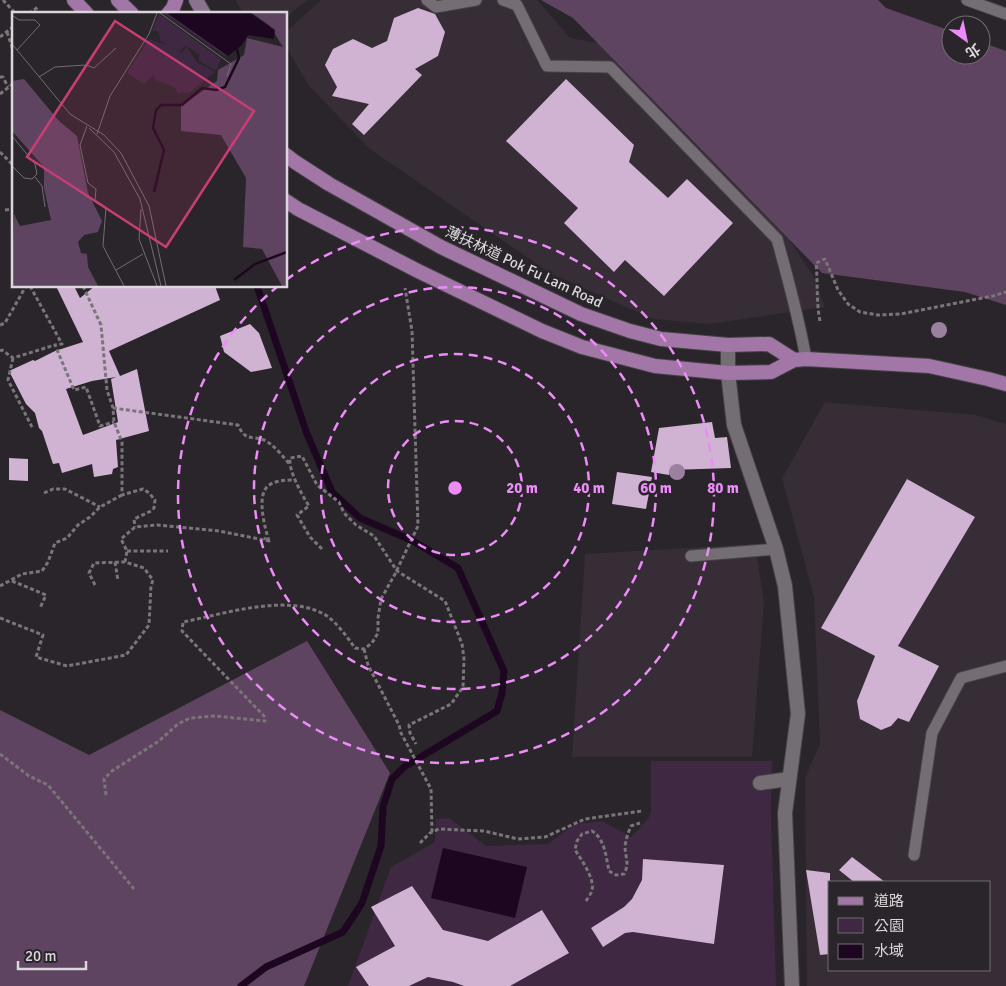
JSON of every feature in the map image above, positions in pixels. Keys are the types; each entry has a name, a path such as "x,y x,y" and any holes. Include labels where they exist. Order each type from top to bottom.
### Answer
{"main road":[{"path":"74,0 85,12"},
{"path":"118,0 130,12"},
{"path":"170,12 176,0"},
{"path":"196,0 203,12"},
{"name":"薄扶林道 Pok Fu Lam Road","path":"288,157 329,184 441,247 581,314 630,331 661,339 728,345 769,344 800,360 930,366 1006,384"},
{"path":"288,202 418,271 542,331 582,347 654,366 728,373 771,372 800,360"}],"street":[{"path":"728,345 728,373 734,425 776,549 786,586 798,714 785,814 792,986"},
{"path":"760,782 789,778"}],"lane":[{"path":"427,0 436,7 476,0"},
{"path":"503,0 517,5 547,66 610,67 777,239 799,324 800,360"},
{"path":"967,0 1006,14"},
{"path":"691,556 776,549"},
{"path":"914,855 932,733 961,678 1006,666"}],"path":[{"path":"3,0 14,12"},
{"path":"31,12 38,7"},
{"path":"0,37 12,28"},
{"path":"7,32 12,47"},
{"path":"0,77 3,77 8,87"},
{"path":"0,94 12,84"},
{"path":"0,152 12,164"},
{"path":"5,210 12,209"},
{"path":"820,321 816,263 825,258 838,290 848,304 860,312 878,315 901,314 1006,292"},
{"path":"0,325 5,323 25,288"},
{"path":"13,358 62,344 31,288"},
{"path":"84,288 101,325 107,390 113,408 114,422 122,442 122,495"},
{"path":"364,650 372,643 378,633 381,599 418,526 412,331 405,288"},
{"path":"55,345 74,390 86,387 100,426 114,422"},
{"path":"0,351 2,350 13,358"},
{"path":"13,358 8,380 33,429"},
{"path":"113,408 238,425 242,433 248,437 265,440 286,459 291,467"},
{"path":"322,549 310,537 297,515 309,506 295,480 290,458 302,456 317,485 339,502 344,513 356,525 374,536 396,571 444,601 462,644 464,659 462,687 451,704 410,725 410,733 416,744"},
{"path":"269,541 264,523 262,496 268,486 283,480 295,480"},
{"path":"44,493 53,489 65,489 100,507"},
{"path":"0,586 22,574 42,571 48,562 55,543 66,538 78,524 90,517 100,507 122,495 143,489 156,500 152,511 134,519 134,527"},
{"path":"125,562 127,550 121,539 134,527 157,525 219,531 269,541"},
{"path":"264,538 269,541"},
{"path":"127,550 168,550"},
{"path":"115,562 118,581"},
{"path":"0,618 43,635 36,658 67,666 126,655 149,625 153,580 144,568 125,562 94,563 89,573 95,585"},
{"path":"12,581 46,595 40,608"},
{"path":"106,795 104,779 112,771 159,741 178,724 190,718 215,716 265,721 265,717 182,631 183,622 252,608 284,605 298,606 313,609 327,617 337,625 355,648 364,650"},
{"path":"364,650 368,665 431,789 432,832"},
{"path":"0,754 29,776 48,785 134,889"},
{"path":"420,843 432,832 440,829 484,831 518,839 545,837 585,820 642,811"},
{"path":"586,901 592,891 592,882 575,850 577,841 582,834 592,831 601,839 609,871 616,875 624,874 628,868 625,848 626,839 631,826 640,823"}],"shaded area":[{"path":"235,0 307,0 288,16 288,12 243,12"},
{"path":"321,0 537,0 570,38 598,43 770,211 814,277 825,307 709,324 653,319 550,273 370,149 309,86 288,50 288,30"},
{"path":"541,0 878,0 886,8 941,27 941,65 991,65 991,46 1006,51 1006,305 965,292 822,273 573,18"},
{"path":"825,402 975,415 1006,424 1006,986 807,986 805,778 820,744 814,597 782,478"},
{"path":"755,544 764,602 752,757 572,757 585,554"},
{"path":"307,641 390,773 304,986 0,986 0,710 89,755"}],"green space":[{"path":"651,761 772,761 771,813 776,986 348,986 391,867 435,842 436,819 449,818 486,846 548,844 575,824 602,821 631,837 651,813"}],"water":[{"path":"443,848 527,867 515,918 431,898"}],"building":[{"path":"418,8 435,14 445,32 438,56 415,69 422,75 364,135 352,124 369,104 332,96 337,87 325,65 333,49 353,39 372,48 387,41 394,18"},
{"path":"566,79 634,145 629,162 668,198 687,179 733,223 664,296 625,260 614,272 564,223 578,208 506,141"},
{"path":"57,288 75,288 80,298 92,288 216,288 220,300 109,351 120,376 137,369 149,431 116,440 118,467 113,469 112,474 94,477 92,464 62,473 59,463 53,464 35,413 26,404 9,371 55,351 83,342","holes":["116,377 111,379 118,422 83,435 66,389 92,381"]},
{"path":"250,324 259,333 272,368 251,372 224,352 220,336"},
{"path":"712,422 715,438 727,437 731,468 670,470 669,475 651,472 659,428"},
{"path":"9,458 28,459 28,481 9,480"},
{"path":"617,472 652,477 646,509 612,504"},
{"path":"907,479 975,517 898,646 939,666 909,722 898,718 891,726 881,730 860,719 857,701 875,656 821,628"},
{"path":"852,857 884,881 853,881 839,870"},
{"path":"643,859 724,865 714,944 633,932 625,933 603,947 591,928 624,907 632,899 642,880"},
{"path":"806,870 830,873 830,881 828,881 828,954 820,955"},
{"path":"412,886 443,930 488,941 542,910 569,953 510,986 464,986 428,977 409,986 369,986 356,967 395,946 371,907"}],"waterway":[{"path":"241,986 266,967 343,932 362,903 381,846 383,807 392,779 404,767 497,711 502,693 504,671 458,568 413,541 360,518 332,492 307,434 258,288"}]}
